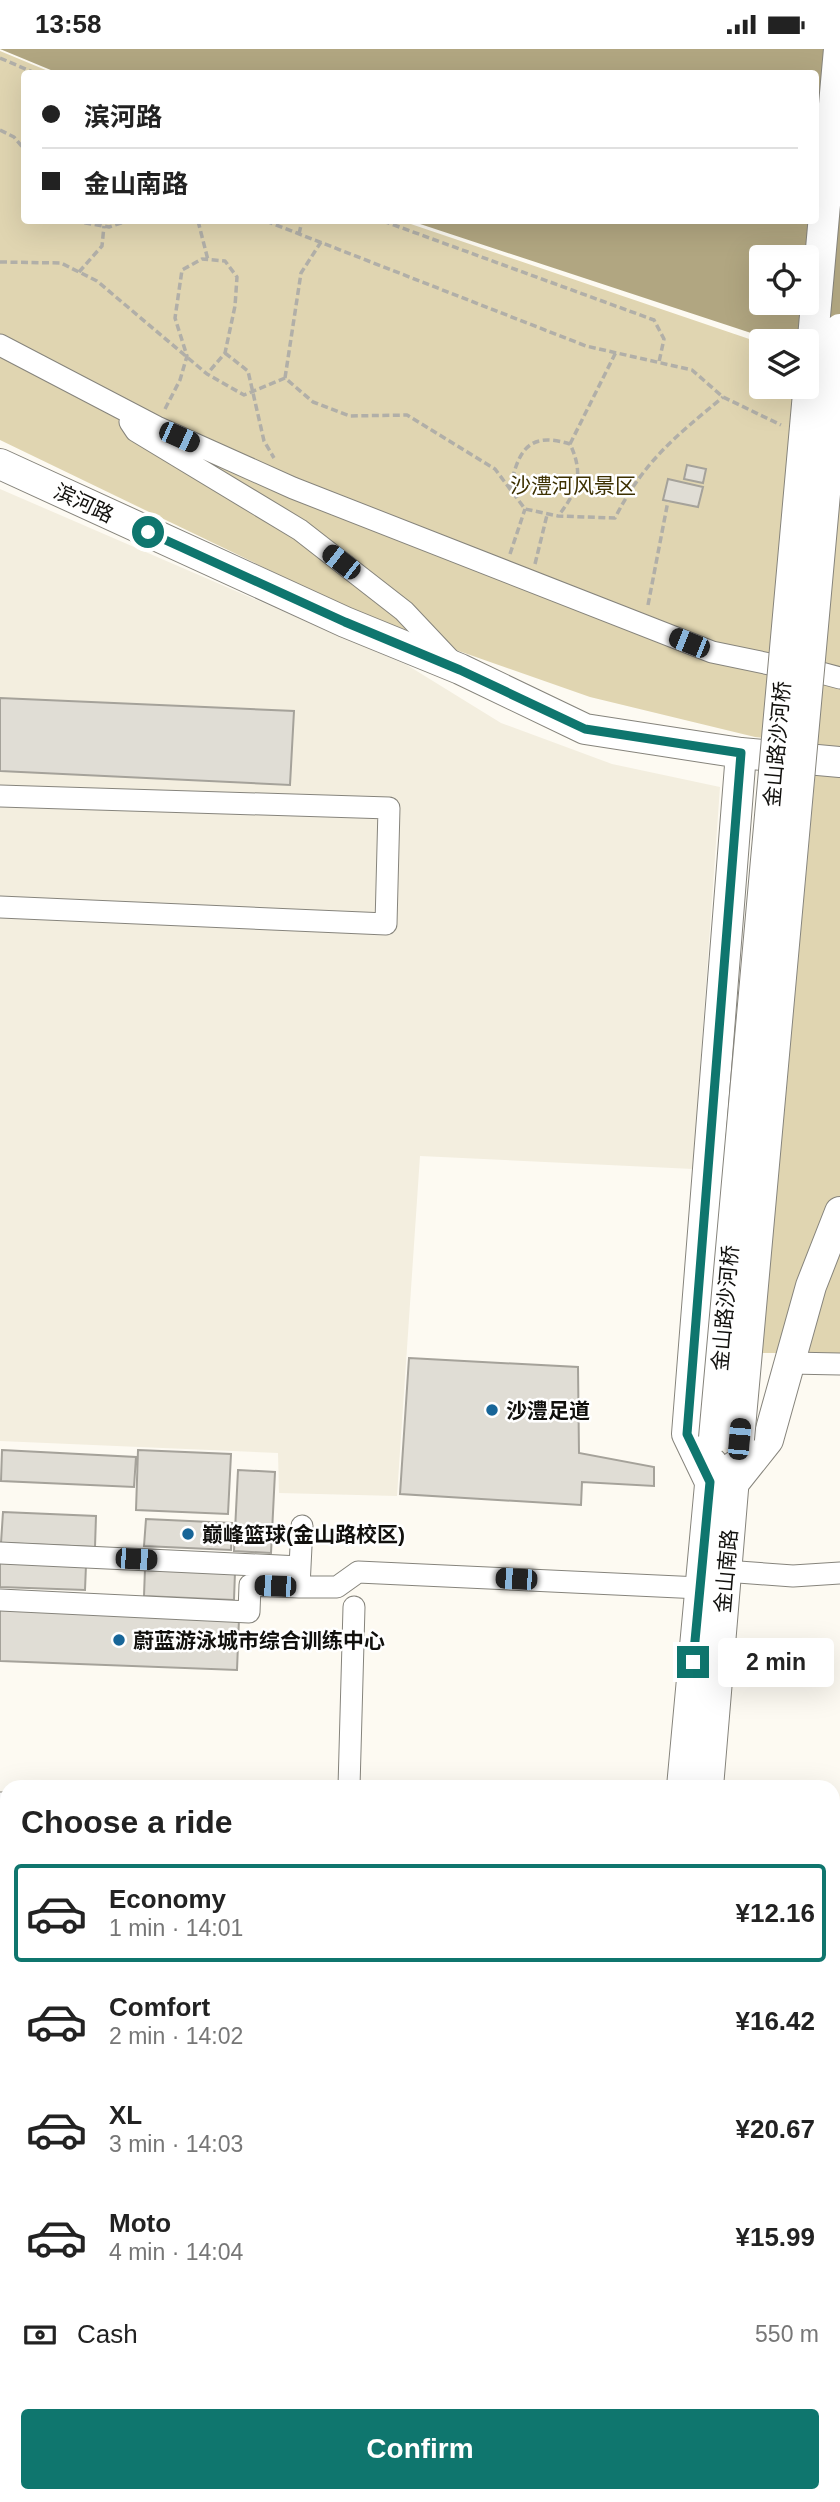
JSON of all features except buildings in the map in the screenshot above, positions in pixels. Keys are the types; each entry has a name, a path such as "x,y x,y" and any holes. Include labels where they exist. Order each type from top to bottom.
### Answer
{"main road":[{"name":"金山路沙河桥","path":"726,1438 797,669 839,49"},
{"name":"金山路沙河桥","path":"797,669 840,329"},
{"name":"滨河路","path":"0,464 345,622 460,670 585,729 741,753 840,762"},
{"path":"741,753 687,1434 722,1483 768,1440 811,1286 840,1213"},
{"name":"金山南路","path":"683,1780 700,1588 722,1483 726,1438"},
{"name":"金山南路","path":"709,1780 725,1571 722,1483"}],"street":[{"path":"0,345 157,427 293,488 712,652 840,678"},
{"path":"118,406 136,431 310,538 404,611 460,670"},
{"path":"0,796 389,808 386,924 0,907"},
{"path":"790,1363 840,1364"},
{"path":"299,1577 302,1526"},
{"path":"0,1553 299,1577 337,1587 358,1572 700,1588"},
{"path":"725,1571 793,1576 840,1573"},
{"path":"0,1600 249,1612 250,1585 299,1577"},
{"path":"349,1780 354,1607"}],"path":[{"path":"0,58 28,70"},
{"path":"0,130 14,137 21,145"},
{"path":"92,224 113,224"},
{"path":"199,224 208,260"},
{"path":"274,224 586,346 692,370 723,397 775,424 788,426"},
{"path":"299,234 301,224"},
{"path":"391,224 654,320 664,339 659,362"},
{"path":"79,272 102,246 104,226"},
{"path":"285,378 301,273 321,242"},
{"path":"157,427 180,380 187,356 175,319 177,287 182,270 202,259 225,261 237,278 235,306 225,353 207,374"},
{"path":"0,262 61,263 97,281 207,374 244,395 285,378"},
{"path":"570,444 616,352"},
{"path":"225,353 248,371 264,441 293,488"},
{"path":"285,378 313,402 350,416 407,415 495,470 525,509 558,516 615,518 630,488 662,447 723,397"},
{"path":"510,489 516,462 530,443 550,438 570,444 577,460 578,478 573,498 558,516"},
{"path":"644,625 668,501"},
{"path":"505,569 525,509"},
{"path":"530,579 547,515"}],"shaded area":[{"path":"0,49 840,49 840,359 819,348 819,329 749,329 749,332 420,224 819,224 819,70 51,70"},
{"path":"0,489 407,665 501,723 612,764 720,787 693,1169 420,1156 397,1496 279,1493 278,1453 0,1441"}],"green space":[{"name":"沙澧河风景区","path":"0,51 46,70 21,70 21,224 411,224 749,339 749,399 819,399 819,380 840,367 840,1353 762,1353 818,744 755,737 590,697 379,623 0,440"}],"place":[{"name":"沙澧足道","path":"492,1410"},
{"name":"巅峰篮球(金山路校区)","path":"188,1534"},
{"name":"蔚蓝游泳城市综合训练中心","path":"119,1640"}],"route":[{"path":"148,532 345,622 460,670 585,729 741,753 687,1434 710,1482 693,1662"}]}
